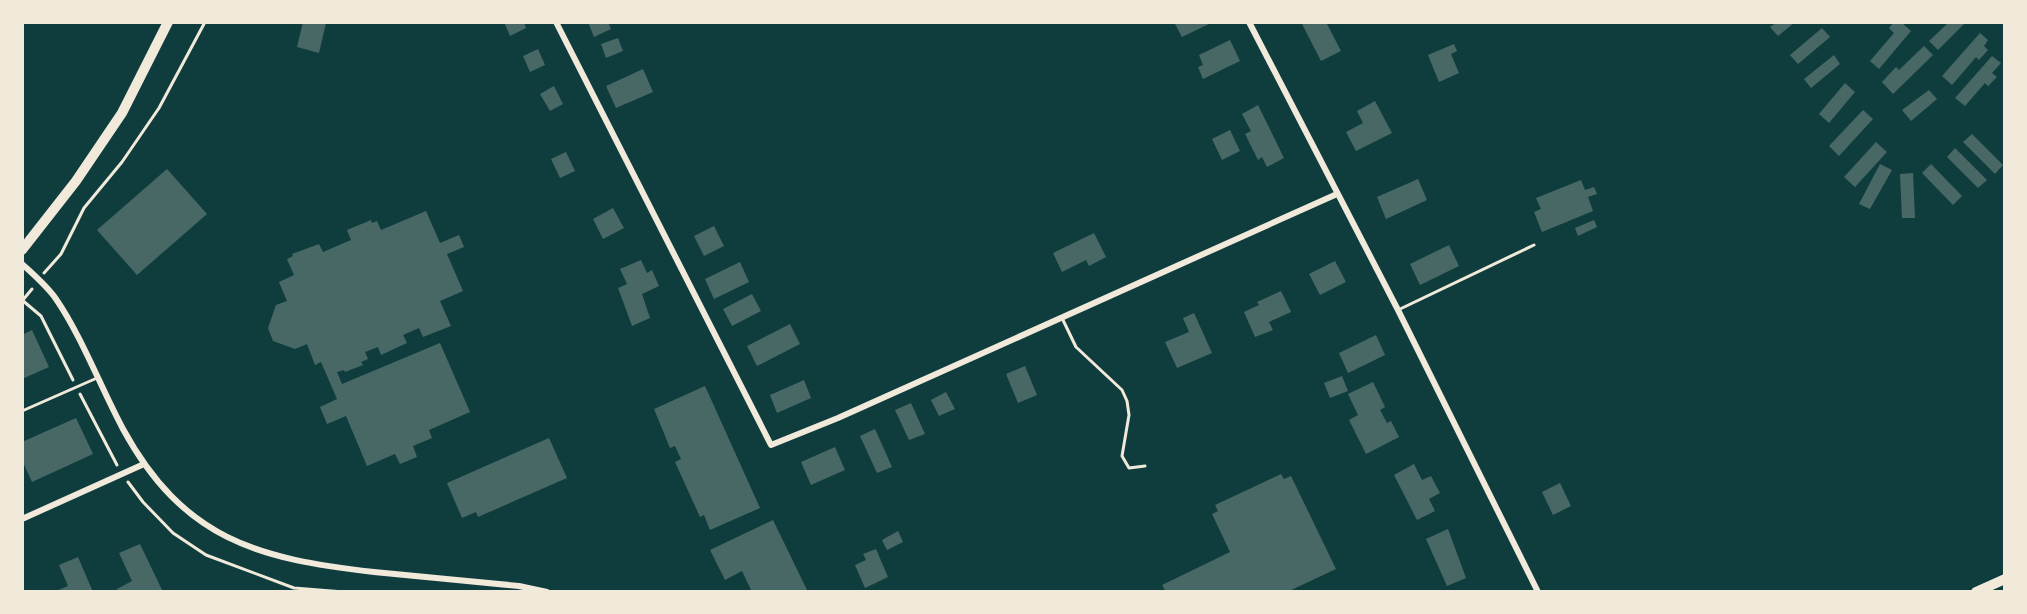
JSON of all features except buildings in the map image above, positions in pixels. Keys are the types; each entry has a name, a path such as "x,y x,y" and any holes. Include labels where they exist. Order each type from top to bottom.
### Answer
{"main road":[{"path":"22,250 76,181 122,113 168,22"},
{"path":"1976,592 2005,579"}],"street":[{"path":"556,22 771,445 807,432 1337,194"},
{"path":"1249,22 1398,310 1538,592"},
{"path":"22,264 56,298 144,464 167,493 193,516 233,541 271,556 324,566 519,586 547,592"},
{"path":"22,519 144,464"}],"lane":[{"path":"1398,310 1534,245"},
{"path":"1062,318 1076,347 1122,390 1129,415 1122,456 1129,468 1145,466"},
{"path":"22,411 97,378"}],"path":[{"path":"55,260 84,208 122,162 159,108 205,22"}]}
